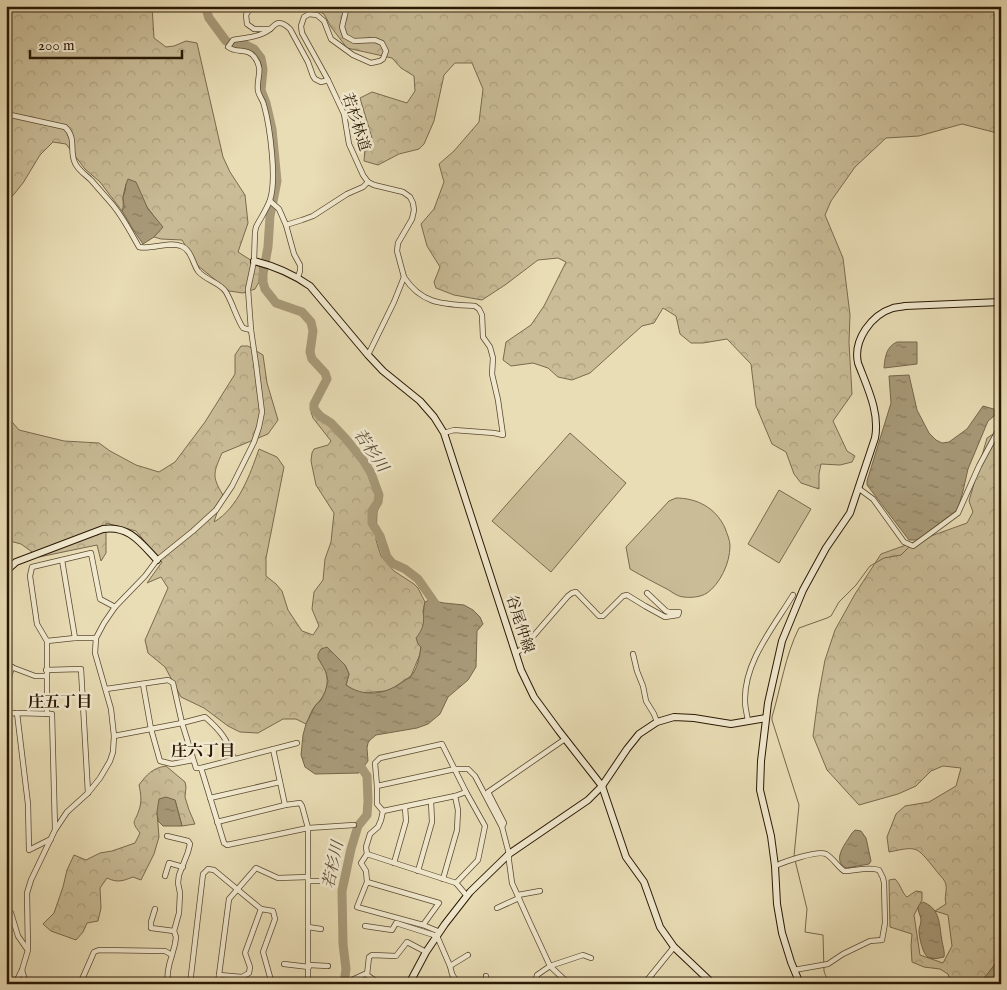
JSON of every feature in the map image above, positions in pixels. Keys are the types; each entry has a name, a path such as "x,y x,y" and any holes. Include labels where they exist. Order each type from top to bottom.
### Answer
{"street":[{"path":"247,6 249,10 246,15 247,24 254,29 270,29"},
{"name":"若杉林道","path":"347,6 342,27 345,36 354,41 374,40 382,43 386,51 380,62 371,62 353,55 331,40 324,21 317,15 309,14 304,17 301,26 302,33 344,114 349,144 368,182"},
{"path":"15,984 22,970 28,950 27,893 32,880 55,830 67,812 88,793 100,778 113,752 114,736 111,709 95,653 96,638 115,607 158,560 193,532 216,510 232,486 254,442 259,427 262,412 251,330 248,289 257,261 256,228 270,202 273,172 264,104 258,91 259,64 252,54 245,50 235,51 228,47 233,40 258,35 279,23 287,26 308,62 315,79 321,82 328,80"},
{"path":"6,114 65,127 70,132 73,141 74,162 78,169 113,206 139,248 181,245 187,249 199,273 225,290 237,319 243,328 251,330"},
{"path":"286,225 313,216 347,194 363,187 368,182 403,192 410,197 414,210 412,219 398,243 398,257 404,277 415,291 432,301 475,306 479,309 482,315 483,337 490,347 493,358 492,374 503,435 454,430 444,433"},
{"path":"270,202 279,209 286,225 294,254 300,266 298,278"},
{"name":"谷尾仲線","path":"257,261 298,278 310,286 383,371 420,401 434,417 444,433 521,670 534,697 602,786 626,857 644,882 660,927 674,947 713,984"},
{"path":"368,355 404,277"},
{"path":"800,984 782,933 775,891 775,866 771,836 760,790 761,761 768,703 782,641 803,590 826,548 850,513 876,430 875,411 857,356 857,348 868,326 879,315 893,308 1001,302"},
{"path":"858,488 873,499 904,542 913,546 958,513 979,466 1001,425"},
{"path":"6,571 20,560 107,528 124,530 135,537 158,560"},
{"path":"47,714 47,641 37,624 30,576 32,567 91,553 100,599 115,607"},
{"path":"62,560 75,638"},
{"path":"516,653 523,648 572,592 576,592 599,616 603,616 627,594 665,616 678,615 679,612 666,611 647,593"},
{"path":"748,721 745,701 749,674 758,650 793,595"},
{"path":"47,641 96,638"},
{"path":"633,654 646,701 654,714 656,722"},
{"path":"6,665 35,676 46,676"},
{"path":"7,684 12,667"},
{"path":"46,670 81,669 88,793"},
{"path":"106,689 168,680 173,683 182,723 196,768 297,743"},
{"path":"144,684 151,729 160,761 172,764 194,760"},
{"path":"17,713 28,804 29,850 51,839"},
{"path":"6,714 52,714 55,830"},
{"path":"114,736 205,717 220,730 234,759"},
{"path":"409,984 426,952 467,896 509,854 588,800 602,786 639,734 656,722 674,717 731,724 766,718"},
{"path":"502,827 504,823 488,792 565,739"},
{"path":"383,811 377,804 375,763 380,758 442,744 485,826 478,860 456,883"},
{"path":"273,749 286,805"},
{"path":"201,768 224,843 227,845 308,828 354,826"},
{"path":"376,786 455,769 468,769 475,776 502,827 509,854 512,883 518,897 550,966 569,984"},
{"path":"210,798 280,782"},
{"path":"383,811 466,792"},
{"path":"443,879 457,830 458,810 455,796"},
{"path":"418,871 432,822 431,801"},
{"path":"217,822 286,805 300,803 302,806 308,828 308,984"},
{"path":"394,863 406,821 405,806"},
{"path":"383,811 378,827 370,834 366,854 361,864 366,871 367,882 357,907 423,925 438,934 452,974 458,984"},
{"path":"167,836 188,841 190,844 179,875 179,913 174,931 176,937 169,963 168,984"},
{"path":"775,866 824,853 831,857 840,869 844,871 874,868 879,870 883,878 884,923 882,940 870,941 843,954 828,964 794,970"},
{"path":"366,854 456,883 467,896"},
{"path":"165,876 169,863 183,867"},
{"path":"218,984 229,899 256,868 278,878 333,881"},
{"path":"190,984 203,874 208,869 214,870 261,909 273,911 275,919 263,952 272,984"},
{"path":"367,882 439,903 423,925"},
{"path":"498,908 518,897 540,891"},
{"path":"6,906 11,913 18,936 28,950"},
{"path":"155,909 151,922 152,928 174,931"},
{"path":"219,975 242,977 249,973 250,967 245,952 261,909"},
{"path":"365,926 392,930 396,923 438,934"},
{"path":"308,927 321,929"},
{"path":"380,984 367,975 369,957 372,955 396,956 407,942 426,952"},
{"path":"644,984 674,947"},
{"path":"80,984 94,952 99,950 164,951 172,955"},
{"path":"450,966 468,955"},
{"path":"535,984 537,974 550,966 583,955 591,958"},
{"path":"284,964 328,966"},
{"path":"22,970 26,984"},
{"path":"354,979 367,973"},
{"path":"486,976 487,984"}],"green space":[{"path":"6,6 152,6 154,38 166,47 186,41 197,43 223,157 245,195 248,223 238,252 260,266 259,282 255,289 243,293 229,291 197,265 182,240 154,237 162,227 126,184 122,211 100,182 85,169 66,144 53,142 40,155 23,183 6,204"},
{"path":"308,6 1001,6 1001,134 962,124 919,136 886,138 855,167 831,201 825,215 843,258 850,315 849,343 852,394 833,421 847,451 855,456 852,462 840,465 821,464 819,489 801,483 794,474 786,452 772,444 756,406 751,364 727,339 691,343 680,334 676,316 663,308 654,323 642,326 590,373 572,380 558,377 548,368 533,363 511,366 503,360 506,342 531,325 544,306 566,262 558,258 538,260 482,300 454,295 436,288 434,282 440,267 427,246 421,224 434,209 444,182 439,164 454,151 479,122 483,89 472,63 455,63 444,75 434,121 424,144 419,149 399,154 378,165 364,161 365,149 372,138 360,98 372,92 407,103 415,91 414,76 401,68 392,58 347,48 324,14"},
{"path":"241,346 248,346 263,355 267,383 278,420 268,434 222,453 217,465 215,478 223,495 214,522 236,500 247,480 259,449 277,457 284,467 266,558 266,576 282,591 288,610 302,631 313,635 319,626 312,609 314,592 323,580 325,559 331,542 334,513 316,485 311,461 314,449 328,445 331,441 313,418 311,412 329,417 365,457 381,503 377,512 376,540 381,556 394,571 418,588 425,602 420,654 411,676 386,691 361,693 346,685 349,674 345,665 331,651 318,658 326,673 326,689 312,710 306,724 296,719 283,719 258,733 240,732 228,726 204,708 181,697 165,667 148,653 145,640 168,588 161,577 147,583 162,562 136,531 106,523 106,553 101,561 97,545 39,557 21,544 6,540 6,415 19,430 64,441 99,443 136,465 159,472 175,462 205,422 235,374 235,355"},
{"path":"1001,429 1001,956 980,984 951,984 948,974 940,969 924,967 912,962 912,934 890,927 889,880 895,879 907,897 916,891 922,892 922,900 914,915 920,955 943,963 952,946 948,915 935,911 946,904 945,883 920,852 906,849 889,852 887,837 896,814 905,806 929,802 956,786 961,768 943,766 931,771 916,786 898,794 859,805 827,770 813,736 825,660 835,630 855,594 881,554 967,523 973,512 969,501 987,438"},
{"path":"570,433 626,483 551,572 492,521"},
{"path":"779,490 811,509 779,563 748,544"},
{"path":"676,498 698,502 711,510 721,521 730,542 730,553 720,579 712,589 699,596 680,596 630,569 626,547 669,501"},
{"path":"166,766 185,782 185,797 195,824 182,826 175,800 157,812 159,837 154,854 141,880 133,877 114,881 107,878 100,888 101,908 98,921 87,923 83,932 76,940 51,931 43,924 54,913 67,870 74,855 86,860 100,853 135,843 140,833 134,823 141,804 139,785 151,772"}],"water":[{"path":"128,179 136,182 148,209 163,227 154,237 143,244 122,211 124,207 123,197"},
{"path":"897,342 917,342 917,364 884,368 888,350"},
{"path":"909,375 917,410 929,433 942,443 949,442 967,429 983,406 999,412 988,421 968,469 956,511 917,540 909,540 867,485 891,403 889,376"},
{"path":"429,600 464,605 480,617 483,624 477,631 476,667 468,680 448,697 440,714 428,724 417,728 376,735 370,740 367,748 368,761 359,773 315,774 305,767 301,755 306,724 315,706 321,700 328,681 326,672 318,658 321,649 327,647 345,665 349,674 346,685 366,693 388,690 411,676 417,666 421,647 416,638 423,624 425,602"},
{"path":"166,797 175,800 182,826 163,826 158,821 159,799"},
{"path":"855,830 861,831 866,838 871,861 869,864 846,868 840,861 841,851"},
{"path":"923,902 933,909 938,918 944,957 930,958 926,956 923,949 919,934 921,920 918,908"},
{"path":"1001,958 1001,984 982,984 984,978"}],"waterway":[{"name":"若杉川","path":"205,6 209,18 226,41 237,46 246,45 254,49 261,58 263,69 261,90 272,129 277,181 270,216 268,247 263,274 265,289 276,303 302,312 311,322 313,331 310,352 312,359 325,373 327,379 314,404 314,409 346,439 371,473 379,495 378,502 372,511 372,523 380,536 387,557 392,563 405,569 418,579 439,609"},
{"path":"835,984 828,979 824,971 823,935 805,932 807,909 794,856 799,805 772,717 787,661 799,628 831,616 839,602 856,585 870,566 884,558 901,555 909,547"},
{"name":"若杉川","path":"344,984 346,969 343,944 342,891 351,849 358,826 367,815 368,801 367,776 359,764 355,762"}],"district":[{"name":"庄五丁目","path":"60,703"},
{"name":"庄六丁目","path":"203,752"}]}
